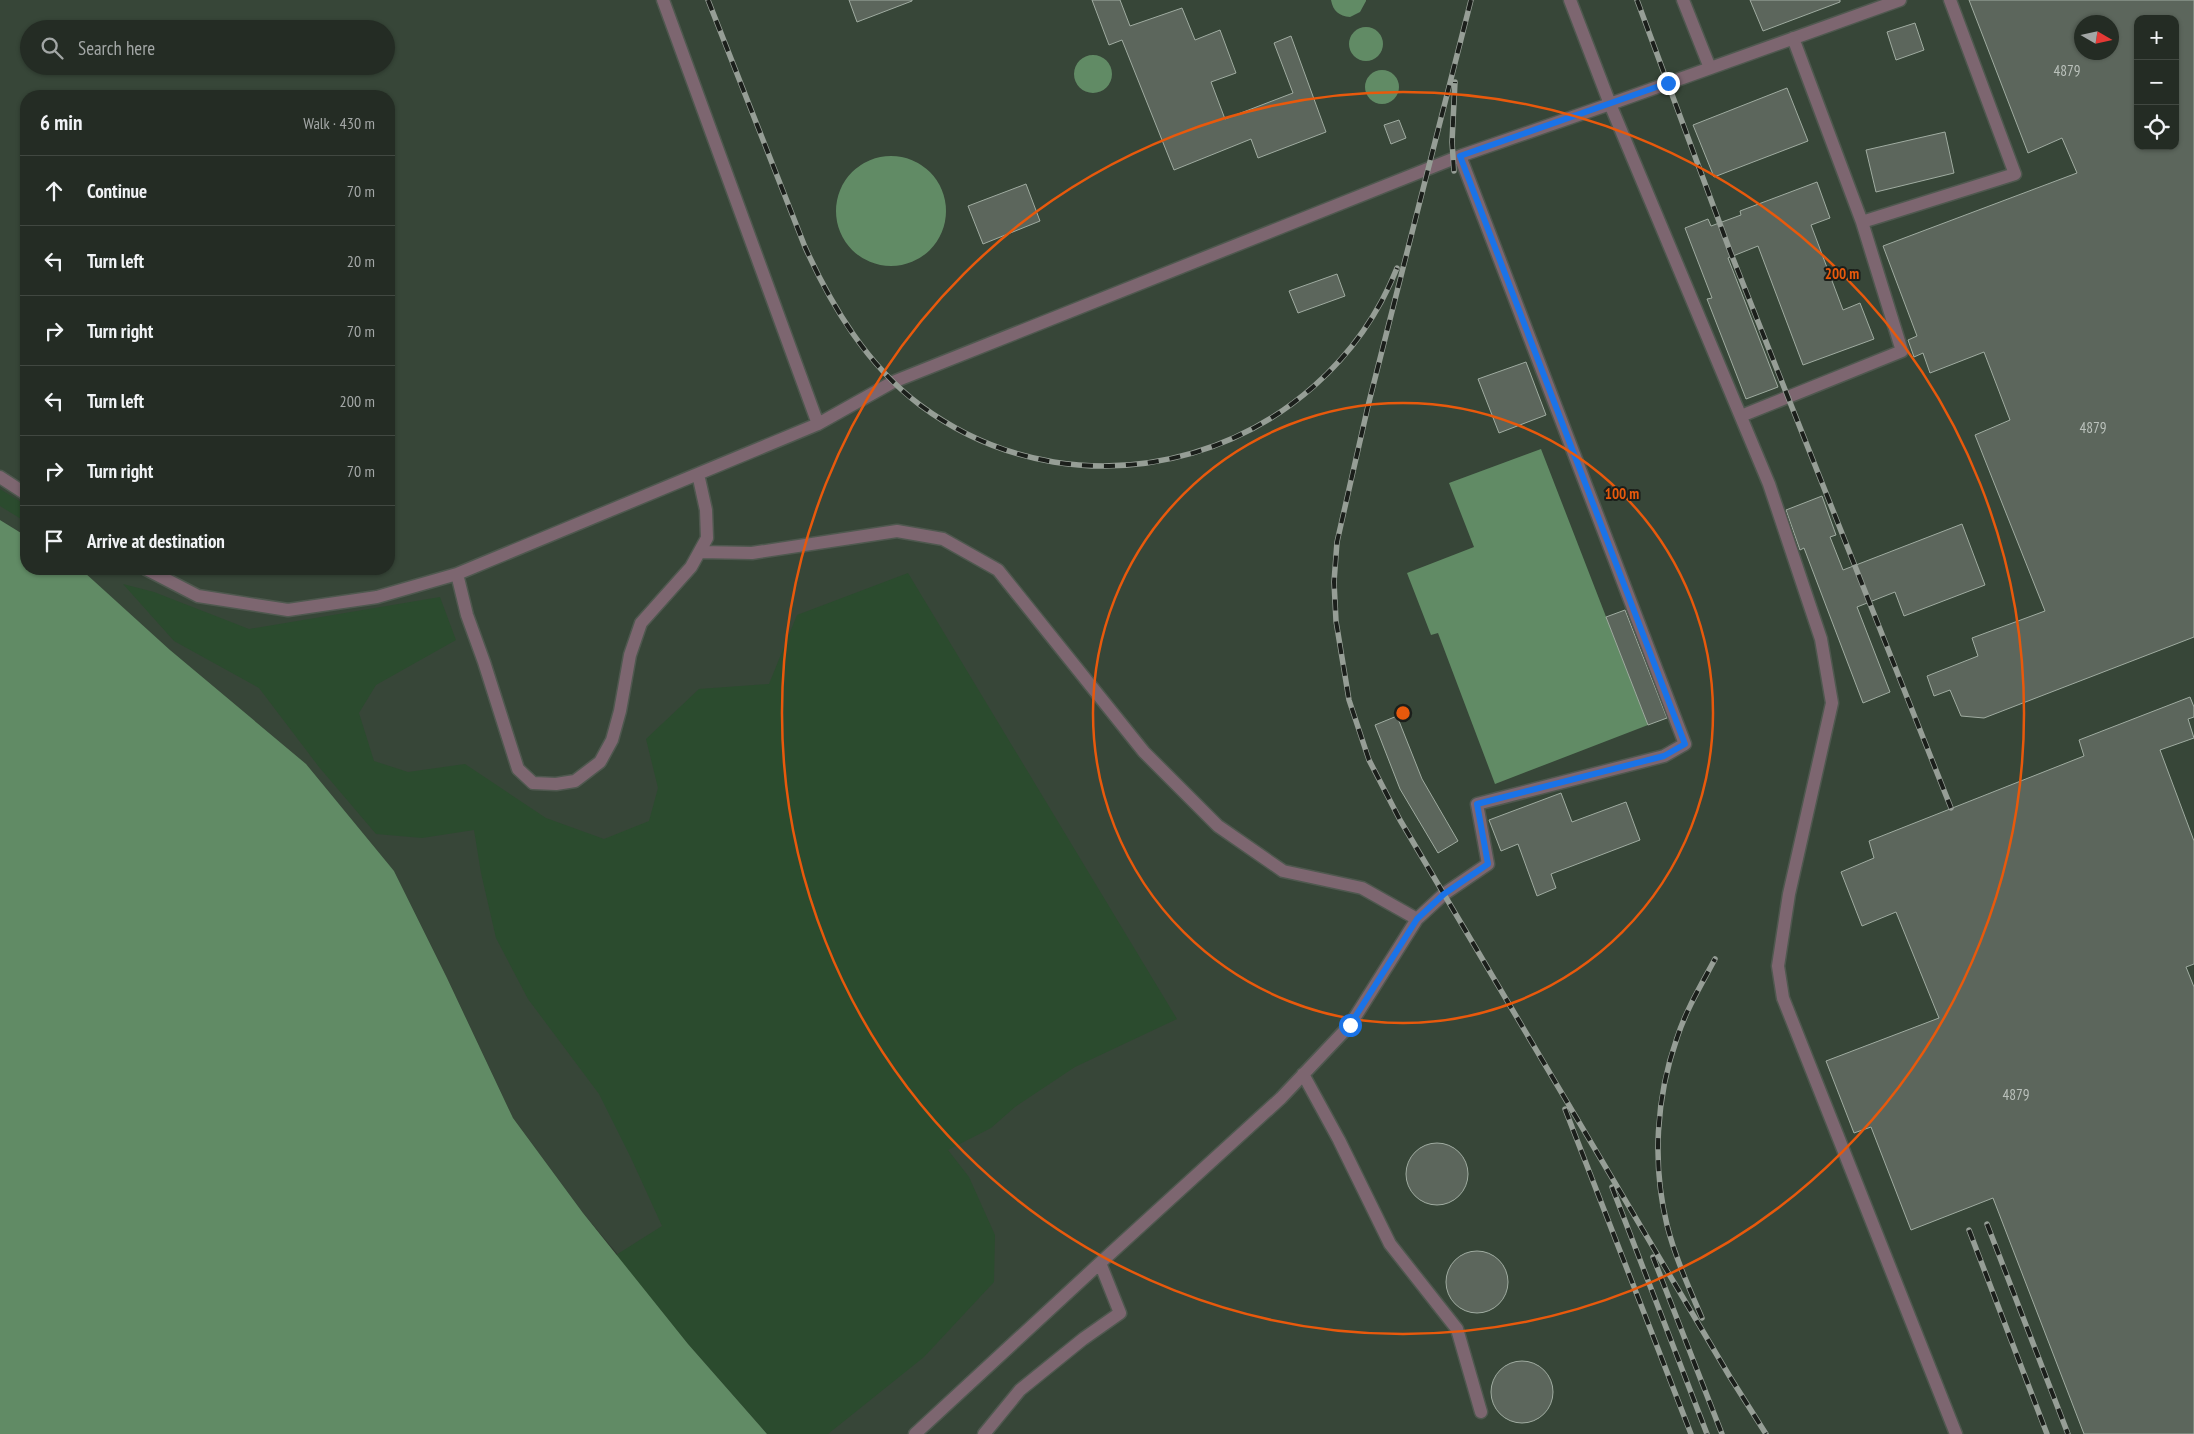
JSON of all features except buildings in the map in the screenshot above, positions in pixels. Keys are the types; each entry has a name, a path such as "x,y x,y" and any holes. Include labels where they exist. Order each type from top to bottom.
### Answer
{"lane":[{"path":"663,0 818,424"},
{"path":"1570,0 1610,104 1769,484 1821,639 1832,703 1788,903 1778,966 1783,998 1956,1434"},
{"path":"1683,0 1710,68"},
{"path":"158,575 198,596 288,610 377,597 457,574 818,424 893,382 1460,156 1900,0"},
{"path":"1862,222 2015,174 1950,0"},
{"path":"1741,416 1902,351 1862,222 1793,38"},
{"path":"915,1434 1100,1262 1281,1098 1350,1025 1417,919 1444,894 1488,864 1477,804 1664,756 1685,744 1460,156"},
{"path":"457,574 467,615 518,768 533,783 556,784 575,781 600,762 612,740 620,711 630,654 641,623 691,567 707,538 706,510 698,474"},
{"path":"0,477 20,490"},
{"path":"700,552 752,553 897,531 943,539 998,570 1144,752 1218,826 1283,871 1362,888 1417,919"},
{"path":"1303,1074 1339,1140 1390,1244 1458,1329 1481,1412"},
{"path":"984,1434 1020,1390 1083,1338 1120,1313 1100,1262"}],"shaded area":[{"path":"0,0 2194,0 2194,1434 768,1434 583,1213 513,1118 394,871 170,650 87,575 395,575 395,90 20,90 20,532 0,520"},
{"path":"1331,0 1366,1 1360,12 1350,17 1337,12"},
{"path":"1366,27 1373,28 1378,32 1382,37 1382,51 1378,56 1373,60 1366,61 1359,60 1354,56 1350,51 1349,44 1350,37 1354,32 1359,28"},
{"path":"1093,55 1106,61 1112,74 1106,87 1093,93 1080,87 1074,74 1080,61"},
{"path":"1382,70 1389,71 1394,75 1398,80 1398,94 1394,99 1389,103 1382,104 1375,103 1370,99 1366,94 1365,87 1366,80 1370,75 1375,71"},
{"path":"891,156 912,160 930,172 942,190 946,211 942,232 930,250 912,262 891,266 870,262 852,250 840,232 836,211 840,190 852,172 870,160"},
{"path":"1541,449 1648,725 1495,784 1438,633 1431,635 1407,573 1474,547 1449,483"},
{"path":"0,489 20,501 20,518 0,506"},
{"path":"0,520 20,532 20,575 87,575 170,650 306,764 394,871 513,1118 583,1213 688,1344 767,1434 0,1434"},
{"path":"908,573 1177,1019 1075,1067 1015,1107 991,1128 948,1150 969,1177 995,1235 994,1282 924,1357 828,1434 767,1434 688,1344 616,1255 662,1226 599,1094 528,999 496,938 481,873 474,830 422,838 376,834 319,767 259,688 174,641 123,584 154,592 249,629 440,597 456,640 376,685 359,713 374,761 408,772 465,764 546,818 604,839 649,821 658,788 646,739 699,689 769,684 797,615"}],"railway":[{"path":"708,0 805,247 839,313 867,353 901,389 920,405 985,442 1054,462 1124,465 1192,453 1257,426 1314,386 1362,333 1397,268"},
{"path":"1471,0 1368,406 1337,542 1334,582 1336,621 1349,700 1369,760 1400,820 1730,1377 1766,1434"},
{"path":"1637,0 1730,251 1951,808"},
{"path":"1454,171 1452,142 1455,82"},
{"path":"1702,1318 1678,1261 1667,1225 1659,1178 1658,1131 1664,1084 1677,1038 1689,1008 1715,959"},
{"path":"1565,1109 1691,1434"},
{"path":"1612,1187 1707,1434"},
{"path":"1987,1224 2068,1434"},
{"path":"1969,1230 2047,1434"},
{"path":"1653,1257 1722,1434"}],"route":[{"path":"1350,1025 1417,919 1444,894 1488,864 1477,804 1664,756 1685,744 1460,156 1668,83"}]}
